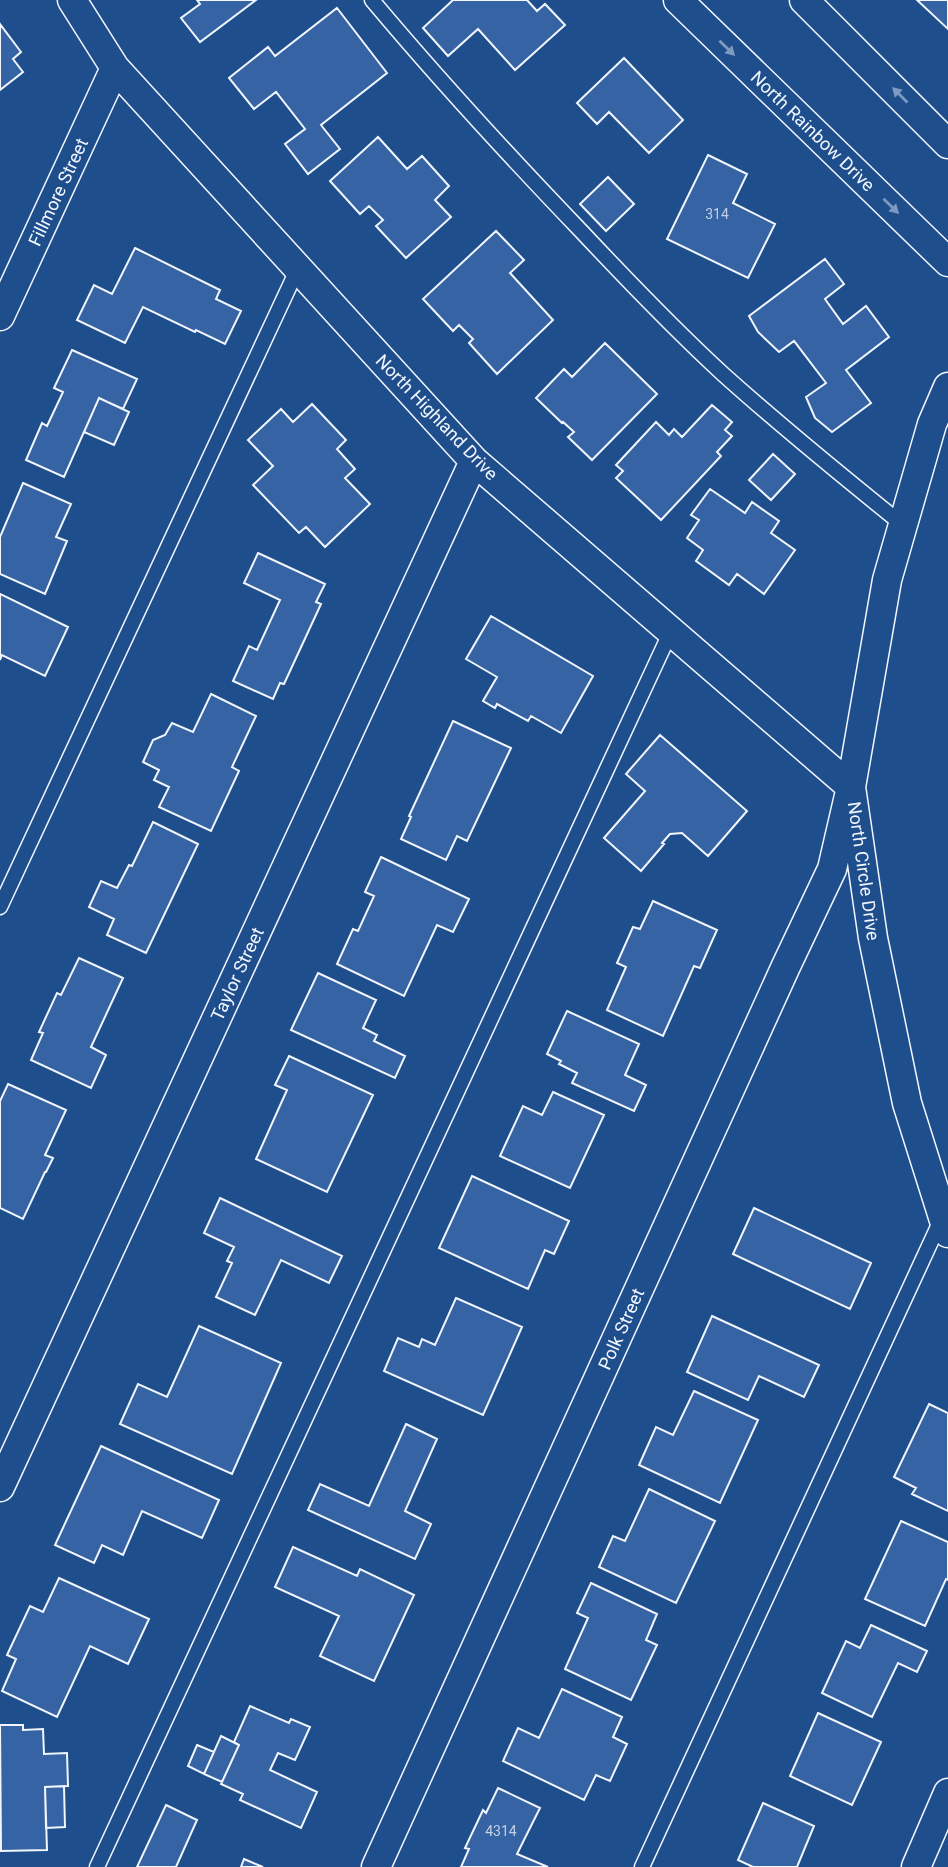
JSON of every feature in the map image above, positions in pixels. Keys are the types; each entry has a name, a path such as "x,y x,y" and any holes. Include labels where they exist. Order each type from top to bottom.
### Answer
{"street":[{"name":"North Highland Drive","path":"72,0 115,68 474,461 852,787"},
{"name":"North Rainbow Drive","path":"678,0 948,261"},
{"path":"804,0 948,144"},
{"name":"Fillmore Street","path":"0,316 115,68"},
{"name":"North Circle Drive","path":"946,1225 907,1103 873,938 852,787 887,580 932,425 948,387"},
{"name":"Taylor Street","path":"0,1487 474,461"},
{"name":"Polk Street","path":"376,1867 832,869 852,787"},
{"path":"916,1867 948,1793"}],"lane":[{"path":"372,0 420,58 541,190 638,290 761,408 903,525"},
{"path":"0,907 298,268"},
{"path":"97,1867 671,631"},
{"path":"642,1867 946,1225"}],"building":[{"path":"197,0 256,0 200,42 181,18 200,4"},
{"path":"453,0 527,0 537,11 545,4 565,25 515,70 478,29 448,56 423,28"},
{"path":"917,0 948,0 948,29"},
{"path":"337,8 387,73 321,125 340,149 308,174 285,144 305,129 276,92 254,109 229,78 268,47 275,56"},
{"path":"0,24 21,52 13,59 23,72 0,90"},
{"path":"624,58 683,120 649,153 609,112 597,124 577,103"},
{"path":"378,137 407,169 422,156 449,186 435,200 451,217 406,258 376,226 383,220 369,206 360,214 330,181"},
{"path":"708,155 747,174 733,203 775,224 748,278 667,239"},
{"path":"608,177 634,204 606,231 580,204"},
{"path":"496,231 524,260 510,273 553,320 497,374 469,343 473,339 459,325 453,331 423,299"},
{"path":"135,248 220,290 216,299 241,311 225,344 143,307 125,343 77,320 94,285 112,294"},
{"path":"825,259 844,284 825,299 843,324 866,306 889,337 846,370 871,403 832,432 815,418 806,397 826,383 794,341 779,352 758,332 749,316"},
{"path":"605,343 657,394 592,460 568,437 574,432 536,398 564,369 572,377"},
{"path":"72,350 137,379 123,409 99,398 64,477 26,460 42,423 47,426 63,392 54,388"},
{"path":"99,398 129,412 114,445 84,432"},
{"path":"312,404 346,440 337,449 355,469 345,478 370,504 325,547 306,527 299,533 253,485 273,466 248,440 281,409 293,422"},
{"path":"712,405 732,422 725,430 732,436 717,452 721,456 661,520 616,478 623,471 616,465 656,422 669,435 674,429 682,437"},
{"path":"773,454 795,474 771,500 749,480"},
{"path":"23,483 71,504 56,537 67,541 45,594 0,574 0,537"},
{"path":"710,489 745,513 752,502 779,521 771,533 795,550 764,594 737,574 729,585 696,561 703,550 687,538 699,520 691,515"},
{"path":"258,553 325,584 316,602 321,604 284,684 280,683 273,699 233,681 249,646 257,650 280,600 244,583"},
{"path":"0,594 68,627 45,676 2,655 0,660"},
{"path":"491,616 593,676 561,733 531,716 528,721 497,704 495,708 483,701 497,677 466,659"},
{"path":"211,694 256,716 232,767 239,771 211,831 159,807 169,787 154,780 159,770 143,762 153,740 165,735 172,723 193,732"},
{"path":"453,721 511,748 467,841 457,836 446,860 401,839"},
{"path":"660,735 747,811 708,856 682,833 670,834 641,871 604,838 645,791 626,774"},
{"path":"153,822 198,844 146,953 107,935 114,919 89,907 101,881 117,888 129,865 132,866"},
{"path":"381,857 469,899 453,932 437,925 404,996 337,964 353,929 358,931 374,896 365,892"},
{"path":"653,901 717,930 700,968 694,966 663,1036 607,1010 626,967 617,963 633,927 640,929"},
{"path":"79,958 123,978 91,1047 106,1055 91,1088 31,1060 43,1033 39,1032 57,993 61,995"},
{"path":"318,973 376,1000 363,1028 377,1035 374,1041 405,1056 395,1078 291,1030"},
{"path":"567,1011 639,1044 625,1075 646,1085 634,1111 572,1083 577,1073 547,1054"},
{"path":"289,1056 373,1095 327,1192 256,1159 287,1090 275,1085"},
{"path":"8,1084 66,1110 45,1155 53,1158 23,1219 0,1208 0,1101"},
{"path":"553,1092 604,1115 570,1188 500,1156 523,1106 542,1115"},
{"path":"472,1176 569,1221 554,1254 545,1250 528,1289 439,1248"},
{"path":"220,1198 342,1256 329,1283 281,1260 255,1315 216,1297 232,1263 227,1261 234,1247 204,1233"},
{"path":"754,1208 871,1263 850,1309 733,1254"},
{"path":"456,1298 522,1327 483,1415 384,1371 398,1338 419,1347 422,1339 435,1345"},
{"path":"712,1316 819,1365 804,1397 759,1376 748,1400 687,1372"},
{"path":"199,1326 281,1363 232,1474 120,1424 138,1384 167,1397"},
{"path":"694,1391 758,1420 720,1503 639,1465 656,1427 673,1435"},
{"path":"929,1404 948,1413 948,1511 912,1494 916,1488 894,1477"},
{"path":"406,1424 437,1439 405,1511 431,1524 415,1559 308,1510 320,1484 369,1506"},
{"path":"101,1446 219,1500 202,1538 142,1511 123,1555 102,1545 94,1563 55,1545"},
{"path":"649,1489 715,1521 676,1603 599,1567 613,1536 625,1541"},
{"path":"901,1521 948,1542 948,1580 946,1579 925,1626 865,1599"},
{"path":"293,1547 357,1576 360,1569 414,1595 374,1681 320,1656 339,1616 275,1587"},
{"path":"59,1578 149,1619 128,1664 90,1646 57,1717 2,1691 16,1659 7,1655 30,1606 43,1612"},
{"path":"591,1583 657,1614 646,1640 657,1645 631,1700 565,1669 588,1618 577,1613"},
{"path":"871,1625 927,1651 917,1672 898,1663 872,1717 822,1693 846,1641 860,1648"},
{"path":"562,1689 622,1717 613,1737 627,1744 610,1781 596,1775 584,1800 503,1761 518,1728 539,1738"},
{"path":"250,1706 289,1723 291,1719 310,1727 295,1760 278,1753 270,1770 317,1792 301,1828 240,1800 243,1794 221,1784 239,1745 234,1742"},
{"path":"818,1713 881,1742 852,1805 790,1776"},
{"path":"0,1725 23,1725 23,1730 43,1729 44,1754 67,1753 68,1786 45,1787 47,1850 1,1851"},
{"path":"221,1736 239,1745 222,1782 204,1774"},
{"path":"197,1745 214,1752 204,1774 188,1766"},
{"path":"64,1786 65,1827 46,1828 45,1787"},
{"path":"498,1788 540,1808 517,1854 548,1867 461,1867 469,1849 465,1848 483,1810 486,1813"},
{"path":"763,1803 814,1826 797,1867 753,1867 738,1860"},
{"path":"166,1805 197,1820 176,1867 137,1867"},
{"path":"244,1859 263,1867 241,1867"}]}
